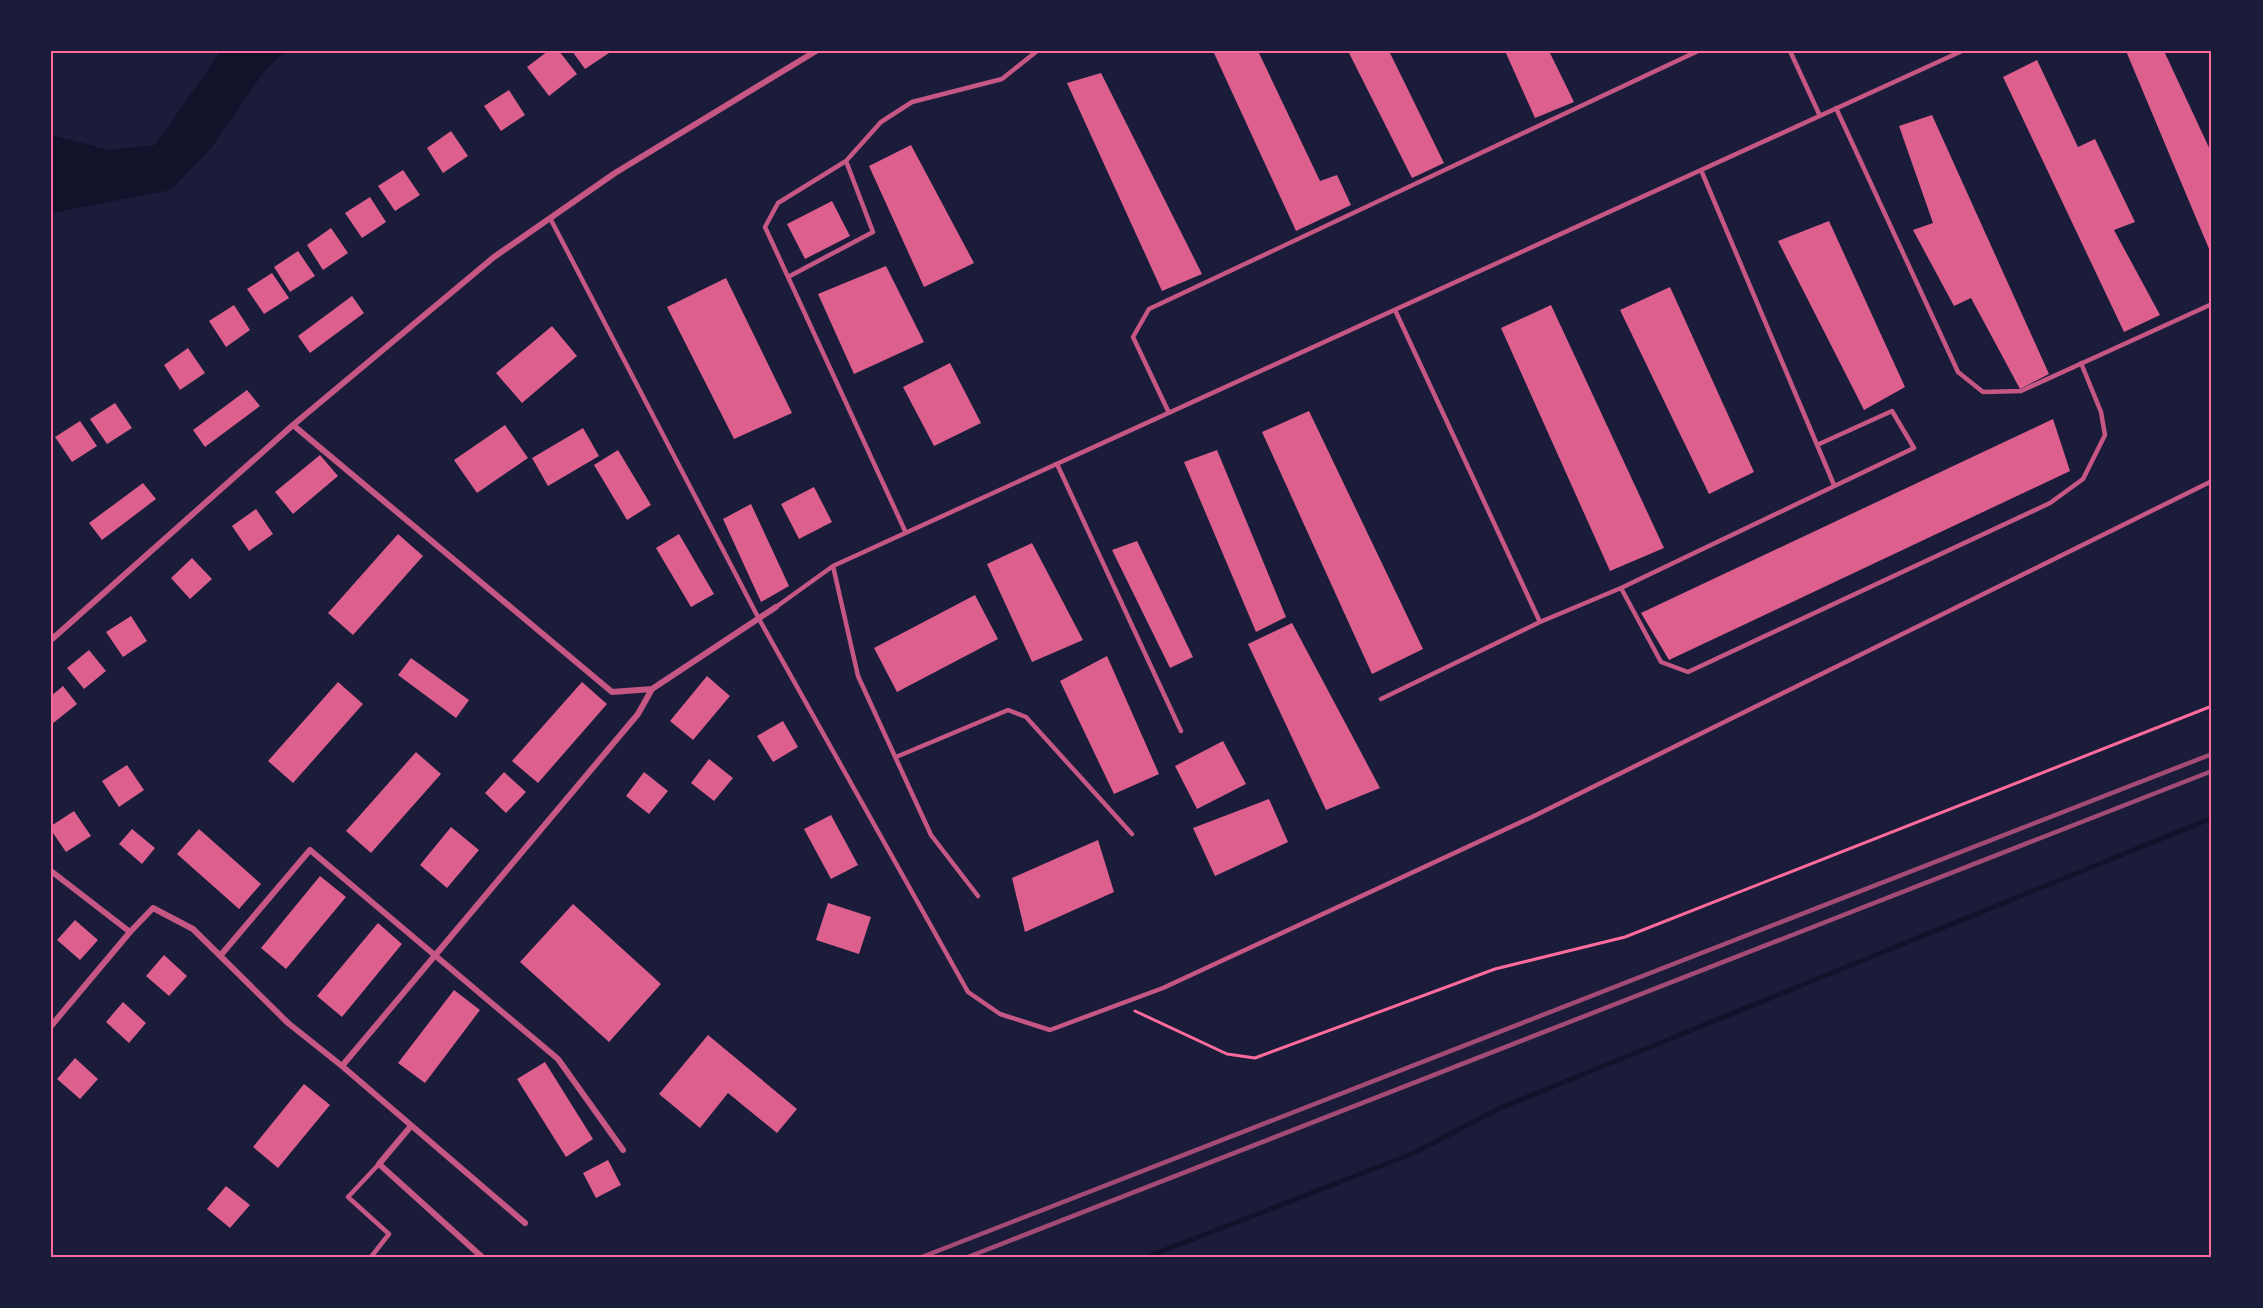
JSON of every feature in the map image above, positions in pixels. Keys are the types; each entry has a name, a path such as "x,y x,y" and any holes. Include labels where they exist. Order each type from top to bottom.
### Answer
{"street":[{"path":"51,640 293,425 494,257 615,173 816,51"},
{"path":"293,425 612,692 651,689 776,607"},
{"path":"342,1066 638,714 651,689"},
{"path":"220,956 310,850 558,1059 623,1150"},
{"path":"51,870 130,932"},
{"path":"51,1026 153,908 193,929 288,1023 342,1066 525,1223"},
{"path":"411,1126 379,1164 482,1257"}],"lane":[{"path":"906,533 765,227 778,203 846,160 881,122 912,102 1002,80 1037,51"},
{"path":"1169,413 1133,337 1149,309 1698,51"},
{"path":"1790,51 1820,116"},
{"path":"776,607 833,566 1962,51"},
{"path":"1836,108 1958,372 1983,392 2022,391 2212,304"},
{"path":"788,277 873,231 846,160"},
{"path":"1701,170 1834,485"},
{"path":"550,218 759,619 969,992 1000,1014 1050,1030 1163,988 1532,817 2212,481"},
{"path":"1395,310 1540,622"},
{"path":"1621,588 1661,662 1688,672 2050,503 2083,479 2104,435 2101,412 2081,363"},
{"path":"1382,699 1540,622 1621,588 1914,448 1892,411 1817,445"},
{"path":"1057,464 1181,731"},
{"path":"833,566 858,676 931,836 978,896"},
{"path":"896,757 1008,710 1026,717 1132,834"},
{"path":"371,1257 389,1234 348,1197 379,1164"}],"path":[{"path":"1120,1004 1227,1054 1255,1058 1495,969 1624,937 2212,706"}],"shaded area":[{"path":"221,51 287,51 265,70 212,147 171,190 51,213 51,135 109,150 155,145"}],"building":[{"path":"548,51 559,51 577,74 549,96 527,67"},
{"path":"572,51 608,51 609,53 585,69"},
{"path":"1213,51 1258,51 1320,181 1337,175 1351,205 1296,231"},
{"path":"1348,51 1389,51 1444,163 1412,178"},
{"path":"1505,51 1549,51 1574,102 1535,118"},
{"path":"2126,51 2164,51 2212,154 2212,256"},
{"path":"2037,60 2078,147 2095,139 2135,222 2114,230 2160,315 2124,332 2003,77"},
{"path":"1101,73 1202,274 1162,291 1067,83"},
{"path":"509,90 525,115 501,131 484,106"},
{"path":"1932,115 2049,374 2020,389 1971,298 1954,306 1913,230 1933,223 1899,126"},
{"path":"451,131 468,156 443,173 427,148"},
{"path":"911,145 974,263 924,287 869,166"},
{"path":"403,170 420,195 395,211 378,186"},
{"path":"370,197 386,222 362,238 345,213"},
{"path":"832,201 850,236 805,259 787,224"},
{"path":"1829,221 1905,387 1864,410 1778,241"},
{"path":"331,228 348,253 323,270 307,245"},
{"path":"298,251 315,276 290,292 274,267"},
{"path":"886,266 924,342 854,374 818,294"},
{"path":"272,273 289,298 264,314 247,289"},
{"path":"726,278 792,413 734,439 667,307"},
{"path":"1670,287 1754,472 1709,494 1620,310"},
{"path":"352,296 364,313 310,353 298,336"},
{"path":"234,305 250,330 226,347 209,321"},
{"path":"1551,305 1664,548 1610,571 1501,328"},
{"path":"552,326 577,356 522,403 496,373"},
{"path":"188,348 205,373 180,390 164,365"},
{"path":"950,363 981,423 934,446 903,387"},
{"path":"247,390 260,406 205,447 193,430"},
{"path":"115,403 132,428 107,444 90,419"},
{"path":"1309,411 1423,649 1372,674 1262,432"},
{"path":"2053,419 2070,471 1669,660 1641,613"},
{"path":"80,421 97,446 72,462 55,437"},
{"path":"505,425 528,458 477,493 454,460"},
{"path":"583,428 599,456 548,486 532,458"},
{"path":"618,450 651,505 627,520 594,465"},
{"path":"1217,450 1286,617 1256,632 1184,462"},
{"path":"320,455 338,476 293,514 275,492"},
{"path":"143,483 156,499 102,540 89,523"},
{"path":"814,487 832,522 799,539 781,504"},
{"path":"751,504 789,586 761,602 723,519"},
{"path":"256,509 273,534 249,551 232,526"},
{"path":"398,534 423,556 353,635 328,613"},
{"path":"679,534 714,594 691,607 656,548"},
{"path":"1137,541 1193,657 1170,668 1112,550"},
{"path":"1032,543 1083,640 1032,662 987,564"},
{"path":"192,558 212,579 190,599 171,578"},
{"path":"975,595 998,639 897,692 874,648"},
{"path":"131,616 147,641 123,657 106,632"},
{"path":"1292,623 1380,788 1326,810 1248,644"},
{"path":"89,650 106,671 84,689 67,668"},
{"path":"1107,656 1159,774 1114,794 1060,681"},
{"path":"411,658 469,700 456,718 398,675"},
{"path":"707,676 730,696 693,740 670,721"},
{"path":"338,682 363,704 293,783 268,761"},
{"path":"582,682 607,704 538,783 512,761"},
{"path":"63,686 77,704 52,724 51,696"},
{"path":"783,721 798,747 773,762 757,736"},
{"path":"1223,741 1246,784 1197,809 1175,766"},
{"path":"416,752 441,774 371,853 346,831"},
{"path":"709,759 733,778 714,801 691,783"},
{"path":"127,765 144,790 119,807 102,781"},
{"path":"504,772 526,792 506,813 485,793"},
{"path":"644,772 668,791 649,814 626,796"},
{"path":"1269,799 1288,842 1215,876 1193,828"},
{"path":"74,811 91,836 66,852 51,830 51,826"},
{"path":"831,815 858,865 831,879 804,829"},
{"path":"451,827 479,850 447,888 420,865"},
{"path":"132,829 155,848 142,864 119,844"},
{"path":"199,829 261,884 239,909 177,854"},
{"path":"1098,840 1114,892 1025,932 1012,878"},
{"path":"320,876 346,897 286,969 261,948"},
{"path":"828,903 871,917 859,954 816,940"},
{"path":"573,904 661,984 609,1042 520,962"},
{"path":"75,920 98,940 80,960 57,940"},
{"path":"378,923 402,944 342,1017 317,996"},
{"path":"164,955 187,976 169,996 146,976"},
{"path":"454,990 480,1010 425,1083 398,1063"},
{"path":"123,1002 146,1023 129,1043 106,1022"},
{"path":"708,1035 797,1109 777,1133 728,1093 700,1128 659,1094"},
{"path":"75,1058 98,1079 80,1099 57,1079"},
{"path":"545,1062 593,1139 566,1157 517,1079"},
{"path":"304,1084 330,1105 278,1168 253,1147"},
{"path":"608,1160 621,1185 596,1198 583,1173"},
{"path":"226,1186 250,1205 230,1228 207,1209"}],"waterway":[{"path":"1147,1257 1414,1153 1498,1109 2212,818"}],"railway":[{"path":"922,1257 2212,754"},
{"path":"968,1257 2212,771"}]}
